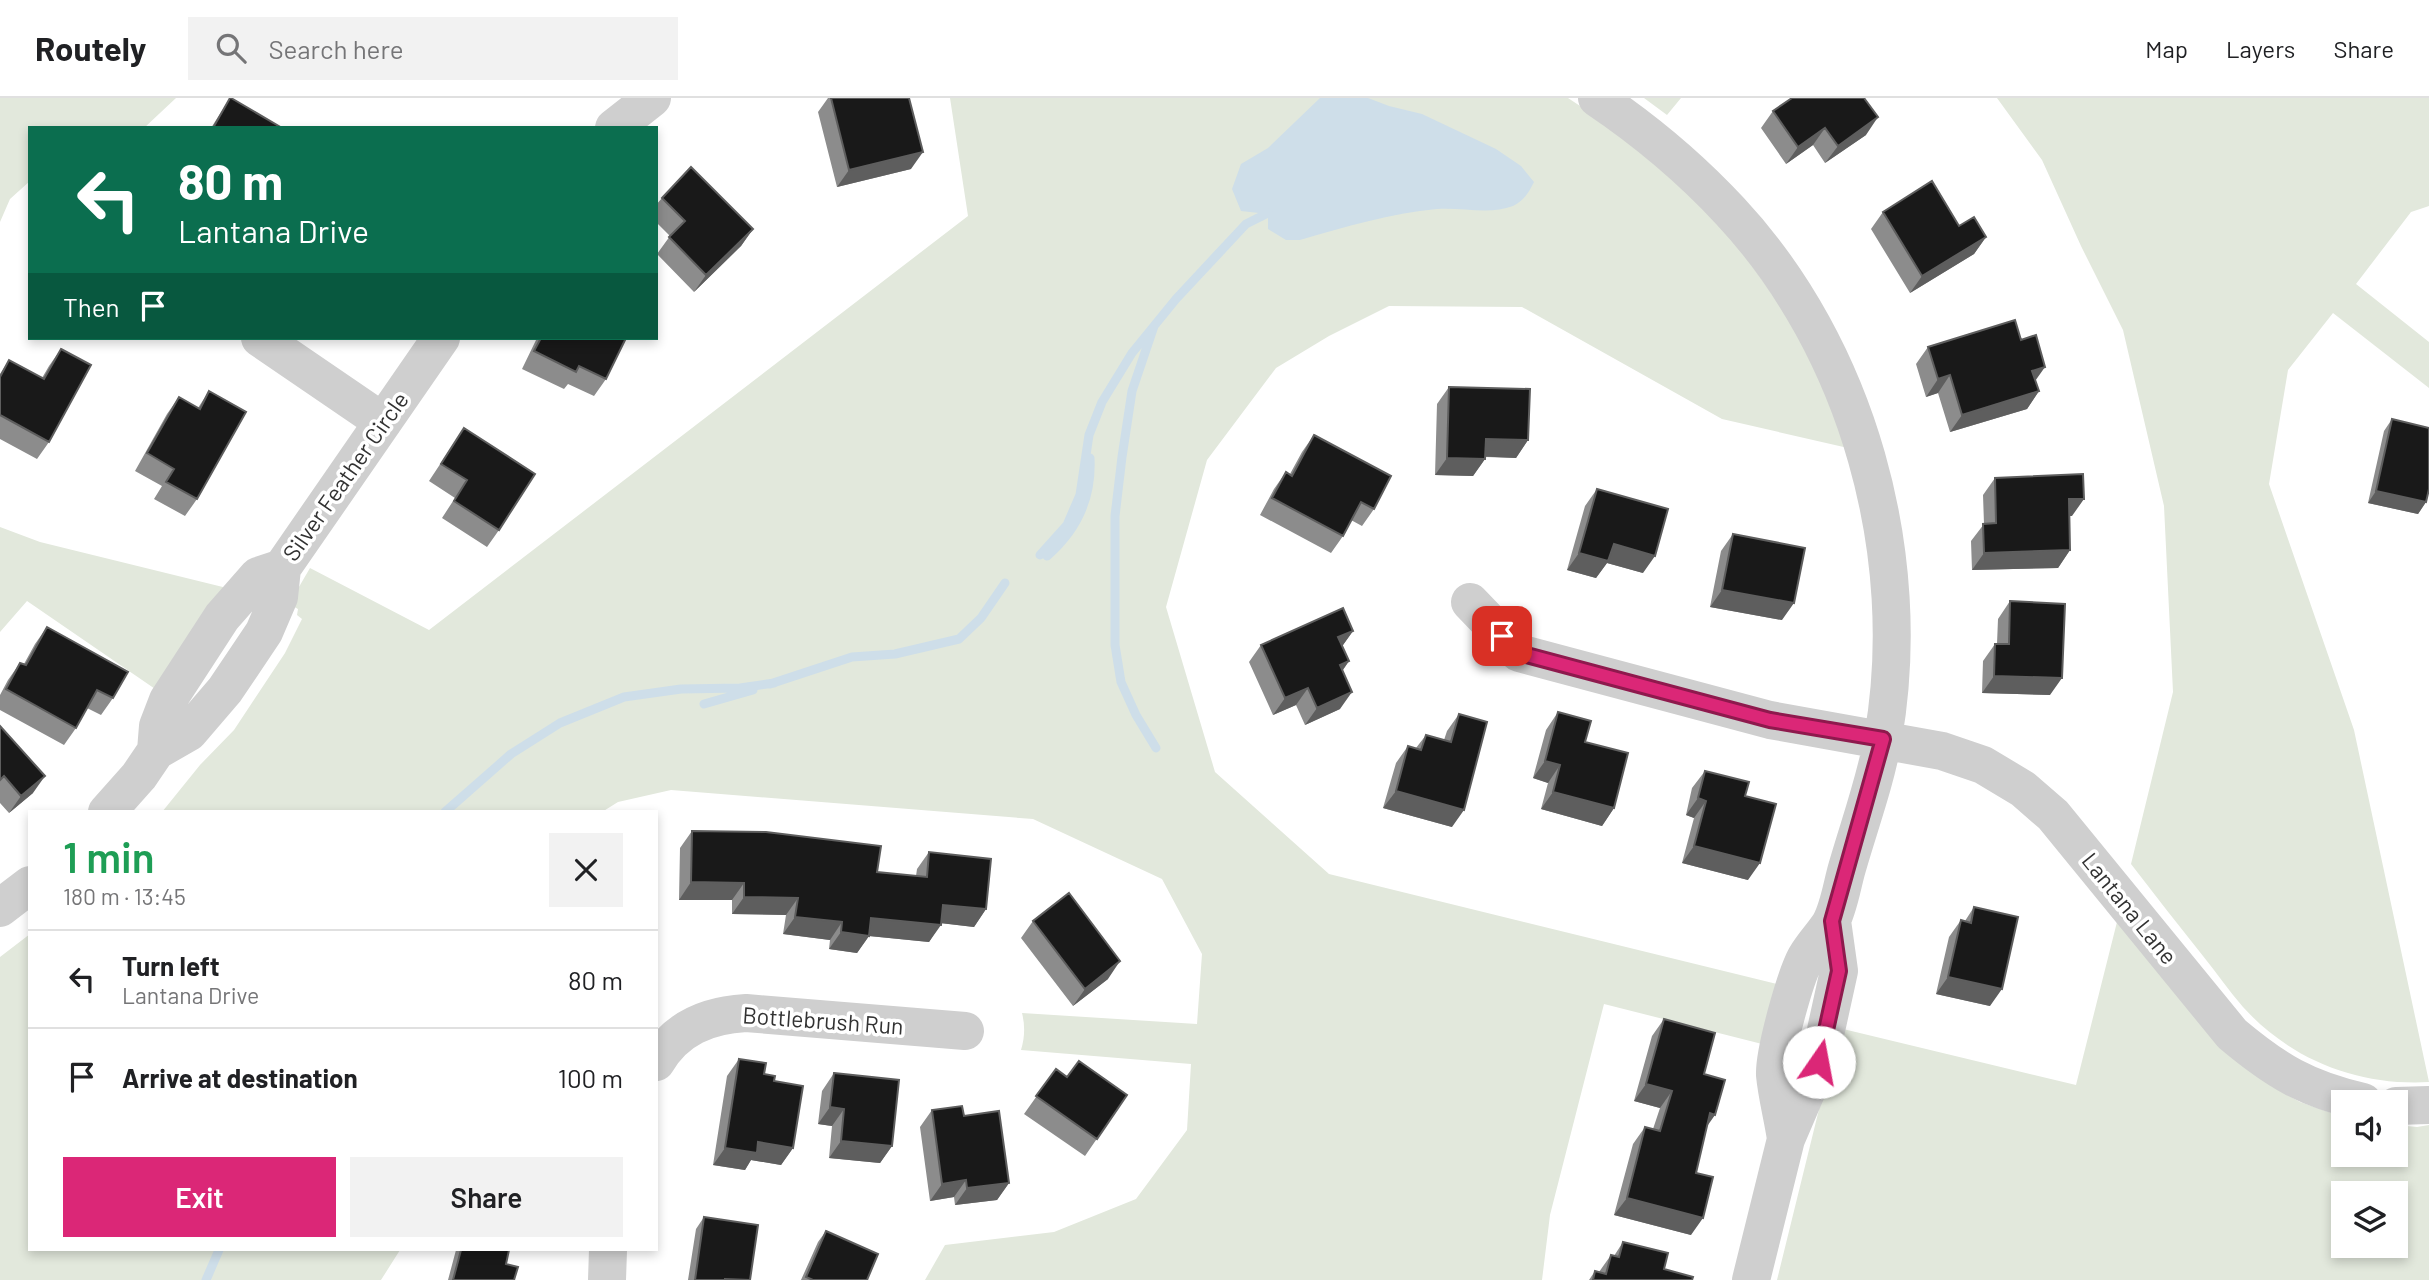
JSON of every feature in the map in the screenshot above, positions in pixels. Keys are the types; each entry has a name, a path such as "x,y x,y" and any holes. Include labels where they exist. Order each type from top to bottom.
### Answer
{"street":[{"path":"617,126 652,98"},
{"path":"1597,98 1634,123 1685,165 1732,213 1774,264 1830,359 1851,410 1871,473 1885,538 1891,604 1891,657 1883,739 1832,921 1806,958 1784,1024 1775,1073 1786,1139 1751,1280"},
{"path":"263,340 383,422"},
{"name":"Silver Feather Circle","path":"109,810 139,776 156,751 189,732 225,690 264,632 279,597 282,568 440,340"},
{"name":"Lantana Lane","path":"1469,602 1519,653 1770,720 1942,751 1983,765 2023,789 2053,815 2232,1034 2264,1061 2296,1081 2331,1095"},
{"path":"0,908 28,887"},
{"name":"Bottlebrush Run","path":"658,1059 679,1034 692,1008 724,1014 746,1013 964,1031"},
{"path":"2408,1106 2429,1105"},
{"path":"607,1280 608,1251"}],"shaded area":[{"path":"0,98 176,98 146,126 28,126 28,183 10,199 0,222"},
{"path":"950,98 1568,98 1630,139 1725,228 1800,333 1848,448 1722,419 1522,307 1389,306 1329,336 1276,368 1207,460 1166,607 1215,772 1329,874 1785,986 1770,1046 1604,1004 1550,1215 1542,1280 925,1280 945,1245 1054,1232 1136,1199 1187,1130 1191,1064 1021,1050 1024,1031 1022,1013 1197,1024 1202,954 1162,879 1033,819 671,790 618,802 605,810 164,810 200,765 234,730 285,653 302,619 297,615 298,609 289,604 310,568 429,630 968,216"},
{"path":"1320,98 1368,98 1422,114 1496,149 1521,166 1534,182 1520,202 1504,209 1420,211 1368,221 1300,240 1286,240 1268,229 1268,214 1241,211 1232,189 1241,164 1268,148"},
{"path":"1644,98 1681,98 1667,115"},
{"path":"1997,98 2429,98 2429,206 2411,212 2356,284 2429,342 2429,388 2333,313 2288,370 2269,484 2354,730 2429,1082 2403,1082 2352,1074 2327,1066 2282,1042 2243,1007 2131,864 2173,692 2164,506 2123,330 2042,160"},
{"path":"0,527 40,542 235,590 161,693 27,601 0,632"},
{"path":"2118,918 2267,1083 2300,1102 2331,1113 2331,1167 2408,1167 2408,1126 2429,1125 2429,1280 1777,1280 1839,1028 2076,1085"},
{"path":"28,936 28,1251 399,1251 381,1280 0,1280 0,957"}],"building":[{"path":"231,98 279,126 214,126"},
{"path":"831,98 909,98 923,152 849,170"},
{"path":"1792,98 1864,98 1878,117 1838,146 1825,128 1798,147 1773,111"},
{"path":"691,167 753,229 706,275 669,237 685,221 662,198"},
{"path":"1932,181 1959,226 1974,217 1986,237 1922,276 1883,212"},
{"path":"2015,320 2021,340 2036,335 2045,367 2032,371 2039,391 1962,415 1950,375 1938,379 1928,347"},
{"path":"540,340 625,340 606,379 579,366 576,372 534,351"},
{"path":"61,349 91,365 49,442 0,415 0,377 9,360 44,379"},
{"path":"1449,387 1530,389 1528,440 1486,439 1485,459 1447,458"},
{"path":"209,391 246,412 197,499 166,482 174,469 147,453 179,397 200,409"},
{"path":"2392,419 2429,428 2429,489 2426,502 2376,491"},
{"path":"464,428 535,474 499,530 454,501 467,480 441,464"},
{"path":"1314,435 1391,476 1374,509 1361,502 1343,536 1272,498 1286,472 1292,476"},
{"path":"2083,474 2084,499 2069,499 2070,550 1984,553 1983,524 1996,523 1995,478"},
{"path":"1597,489 1668,509 1655,556 1614,544 1608,561 1579,553"},
{"path":"1733,534 1805,548 1794,603 1722,590"},
{"path":"2010,601 2065,604 2062,678 1994,676 1995,644 2009,644"},
{"path":"1343,608 1353,631 1338,637 1349,661 1340,665 1352,692 1317,708 1308,688 1285,698 1261,645"},
{"path":"47,627 128,672 113,698 97,690 76,728 6,689 20,663 26,665"},
{"path":"1558,712 1591,721 1585,742 1628,753 1614,808 1553,792 1560,765 1545,761"},
{"path":"1459,714 1487,722 1464,810 1396,791 1408,746 1421,750 1426,735 1451,742"},
{"path":"0,726 45,776 21,796 4,776 0,780"},
{"path":"1705,771 1749,782 1745,796 1776,804 1760,863 1694,846 1706,801 1698,798"},
{"path":"692,831 766,832 881,846 877,872 927,877 929,852 991,859 986,909 943,905 941,925 871,918 869,936 841,932 842,922 795,917 798,898 744,897 744,883 691,882"},
{"path":"1069,893 1120,961 1085,989 1033,921"},
{"path":"1974,907 2018,917 2002,989 1948,977 1961,920 1971,923"},
{"path":"1664,1019 1715,1033 1704,1074 1725,1080 1715,1115 1710,1113 1696,1173 1713,1177 1703,1218 1627,1198 1645,1127 1660,1131 1672,1091 1646,1084"},
{"path":"739,1059 766,1063 764,1074 775,1076 774,1081 803,1086 793,1148 758,1142 757,1153 725,1148"},
{"path":"1079,1061 1127,1095 1097,1139 1036,1096 1056,1069 1067,1077"},
{"path":"834,1073 899,1080 892,1146 841,1141 844,1109 830,1107"},
{"path":"962,1106 964,1116 999,1111 1009,1183 967,1188 966,1180 942,1184 932,1110"},
{"path":"704,1217 758,1225 750,1280 695,1280"},
{"path":"826,1231 878,1254 867,1280 813,1280 806,1277"},
{"path":"1623,1242 1668,1253 1664,1269 1693,1277 1692,1280 1593,1280 1595,1271 1606,1274 1611,1255 1619,1257"},
{"path":"461,1251 509,1251 506,1264 518,1267 514,1280 453,1280"}],"waterway":[{"path":"1040,555 1067,525 1080,495 1089,435 1102,402 1132,353 1176,299 1246,224 1268,213"},
{"path":"1154,326 1132,391 1122,457 1115,516 1115,645 1121,682 1136,715 1156,748"},
{"path":"1047,556 1067,535 1080,512 1088,487 1090,458"},
{"path":"770,684 852,657 895,654 959,639 981,618 1005,583"},
{"path":"447,810 511,754 560,723 624,697 681,689 740,688 774,683"},
{"path":"704,704 753,690"},
{"path":"206,1280 219,1251"}],"route":[{"path":"1502,636 1519,653 1770,720 1883,739 1832,921 1839,971 1819,1062"}]}
